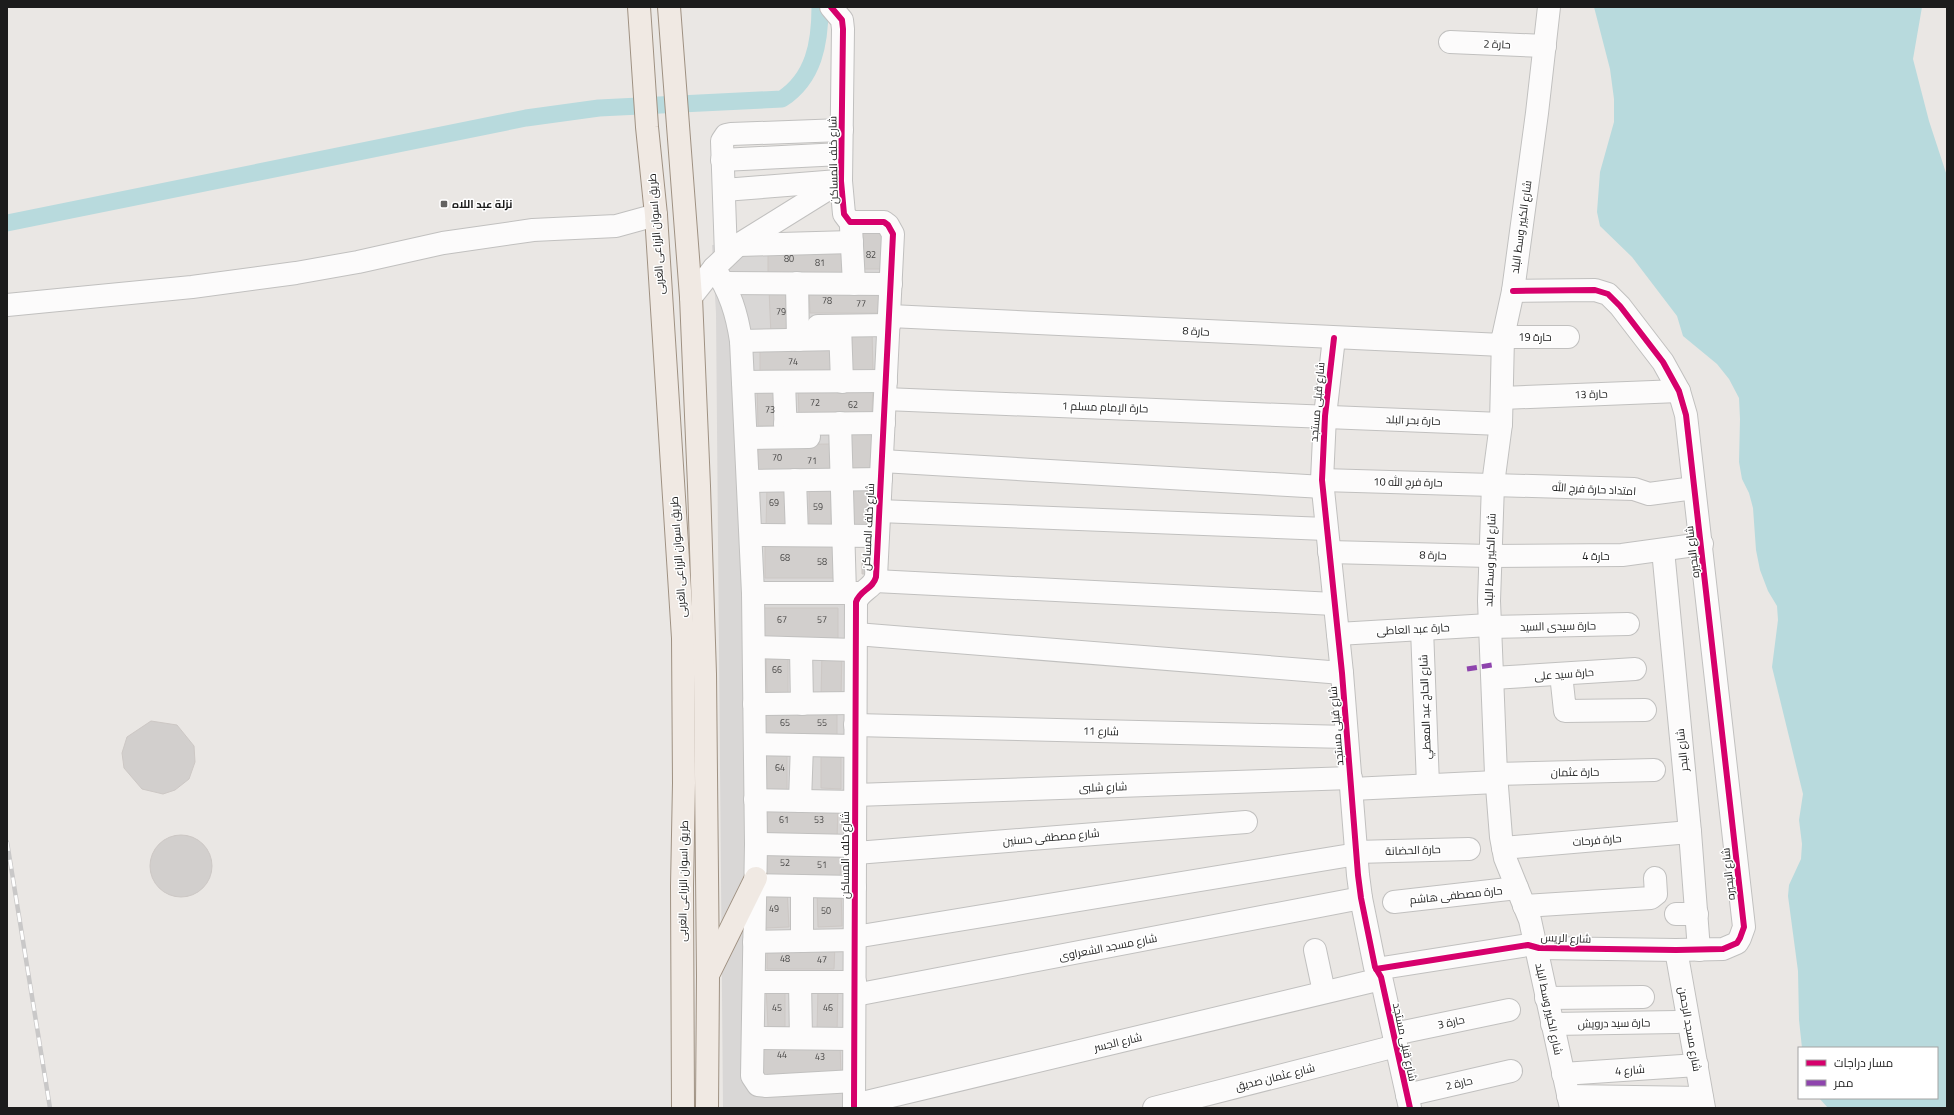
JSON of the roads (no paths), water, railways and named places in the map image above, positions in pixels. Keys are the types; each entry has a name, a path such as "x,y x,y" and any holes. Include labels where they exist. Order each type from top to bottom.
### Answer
{"main road":[{"name":"طريق اسوان الزراعى الغربى","path":"639,7 647,127 656,216 683,638 683,1108"},
{"name":"طريق اسوان الزراعى الغربى","path":"669,7 676,124 691,297 699,478 705,674 708,976 706,1108"},
{"path":"708,976 755,882"},
{"path":"683,1067 707,1067"}],"street":[{"name":"شارع خلف المساكن","path":"831,7 842,20 843,30 841,181 844,214 851,232 878,221 888,225 892,229 891,284 878,536 856,602 854,1106"},
{"name":"شارع الكبير وسط البلد","path":"1549,7 1513,291 1502,341 1501,424 1493,484 1489,556 1489,626 1493,678 1496,778 1503,848 1505,858 1530,920 1569,1102"},
{"name":"حارة 2","path":"1450,42 1545,46"},
{"path":"842,130 726,135 722,141 722,160 726,263 741,341 749,481 753,593 756,844 752,1076 758,1085 766,1086 854,1081"},
{"path":"722,160 841,154"},
{"path":"691,297 726,263 841,181"},
{"path":"724,190 841,181"},
{"path":"7,306 192,287 296,273 358,262 443,243 534,230 616,226 656,216"},
{"path":"726,263 851,232 854,284"},
{"path":"726,263 797,283 891,284"},
{"path":"797,283 798,333"},
{"name":"شارع البحيره","path":"1513,291 1596,290 1608,294 1620,306 1663,362 1679,391 1686,415 1702,544 1744,927"},
{"name":"حارة 8","path":"741,341 798,333 840,332 889,321 1334,338 1502,341"},
{"path":"840,332 842,382"},
{"name":"حارة 19","path":"1502,341 1568,337"},
{"name":"شارع قبلى مستجد","path":"1334,338 1325,416 1322,483 1342,673 1356,853 1361,898 1409,1102"},
{"name":"حارة الإمام مسلم 1","path":"743,382 842,382 885,390 1325,416"},
{"path":"784,382 785,431"},
{"name":"حارة 13","path":"1502,398 1679,391"},
{"name":"حارة بحر البلد","path":"1325,416 1501,424"},
{"path":"746,438 785,431 840,430 884,423"},
{"path":"840,430 843,535 860,589"},
{"name":"حارة فرج الله 10","path":"749,481 841,480 881,470 1322,483 1493,484"},
{"path":"795,480 797,535"},
{"name":"امتداد حارة فرج الله","path":"1493,484 1634,489 1649,494 1694,488"},
{"path":"879,511 1326,529"},
{"path":"751,535 878,536"},
{"name":"حارة 4","path":"1489,556 1622,556 1702,544"},
{"name":"شارع البحر","path":"1663,550 1690,832 1686,914 1700,950"},
{"name":"حارة 8","path":"1329,552 1489,556"},
{"path":"753,593 860,589 1334,604"},
{"name":"حارة سيدى السيد","path":"1489,626 1628,624"},
{"name":"حارة عبد العاطى","path":"1338,634 1489,626"},
{"name":"شارع الحاج عبد المعطي","path":"1422,629 1428,786"},
{"path":"754,647 801,649 856,642 1342,673"},
{"path":"801,649 802,704"},
{"name":"حارة سيد على","path":"1493,678 1635,669"},
{"path":"1561,674 1565,711 1645,710"},
{"path":"754,704 855,704"},
{"name":"شارع 11","path":"755,744 802,745 855,736 1347,737"},
{"path":"800,801 802,745"},
{"name":"حارة عثمان","path":"1351,784 1428,786 1496,778 1654,770"},
{"name":"شارع شلبى","path":"755,800 800,801 855,798 1351,784"},
{"name":"شارع مصطفى حسنين","path":"756,844 856,849 1246,822"},
{"name":"حارة فرحات","path":"1503,848 1690,832"},
{"name":"حارة الحضانة","path":"754,942 855,939 1356,853 1469,849"},
{"name":"حارة مصطفى هاشم","path":"1394,902 1521,897 1650,898 1656,894 1655,878"},
{"path":"755,882 802,886 855,887"},
{"path":"802,886 802,941"},
{"name":"شارع مسجد الشعراوى","path":"754,982 800,982 855,988 1361,898"},
{"name":"شارع الريس","path":"1379,974 1528,945 1535,947 1676,950 1723,949 1733,946 1740,938 1744,927"},
{"path":"1315,950 1324,992"},
{"name":"شارع مسجد الرحمن","path":"1676,950 1703,1103"},
{"name":"شارع الجسر","path":"854,1106 1324,992 1379,974"},
{"path":"800,982 801,1038"},
{"path":"1546,998 1643,997"},
{"name":"حارة 3","path":"1395,1040 1509,1010"},
{"name":"حارة سيد درويش","path":"1552,1024 1677,1022"},
{"path":"753,1038 854,1039"},
{"name":"شارع عثمان صديق","path":"1154,1108 1395,1040"},
{"name":"شارع 4","path":"1563,1074 1697,1066"},
{"name":"حارة 2","path":"1409,1102 1511,1071"},
{"path":"1569,1102 1703,1103"}],"water":[{"path":"1594,7 1922,7 1913,59 1929,121 1947,176 1947,1108 1828,1108 1820,1099 1938,1099 1938,1047 1802,1047 1799,1020 1798,971 1788,896 1789,885 1801,859 1802,844 1799,820 1803,794 1772,667 1778,620 1777,606 1768,591 1760,570 1756,550 1753,508 1749,493 1742,479 1739,462 1739,398 1729,379 1717,364 1683,336 1677,316 1632,257 1600,226 1597,212 1600,172 1614,122 1614,99 1610,69"}],"waterway":[{"path":"7,223 526,118 599,108 782,99 801,81 813,59 819,34 820,7"}],"railway":[{"path":"7,842 50,1108"}],"place":[{"name":"نزلة عبد اللاه","path":"444,204"}]}
